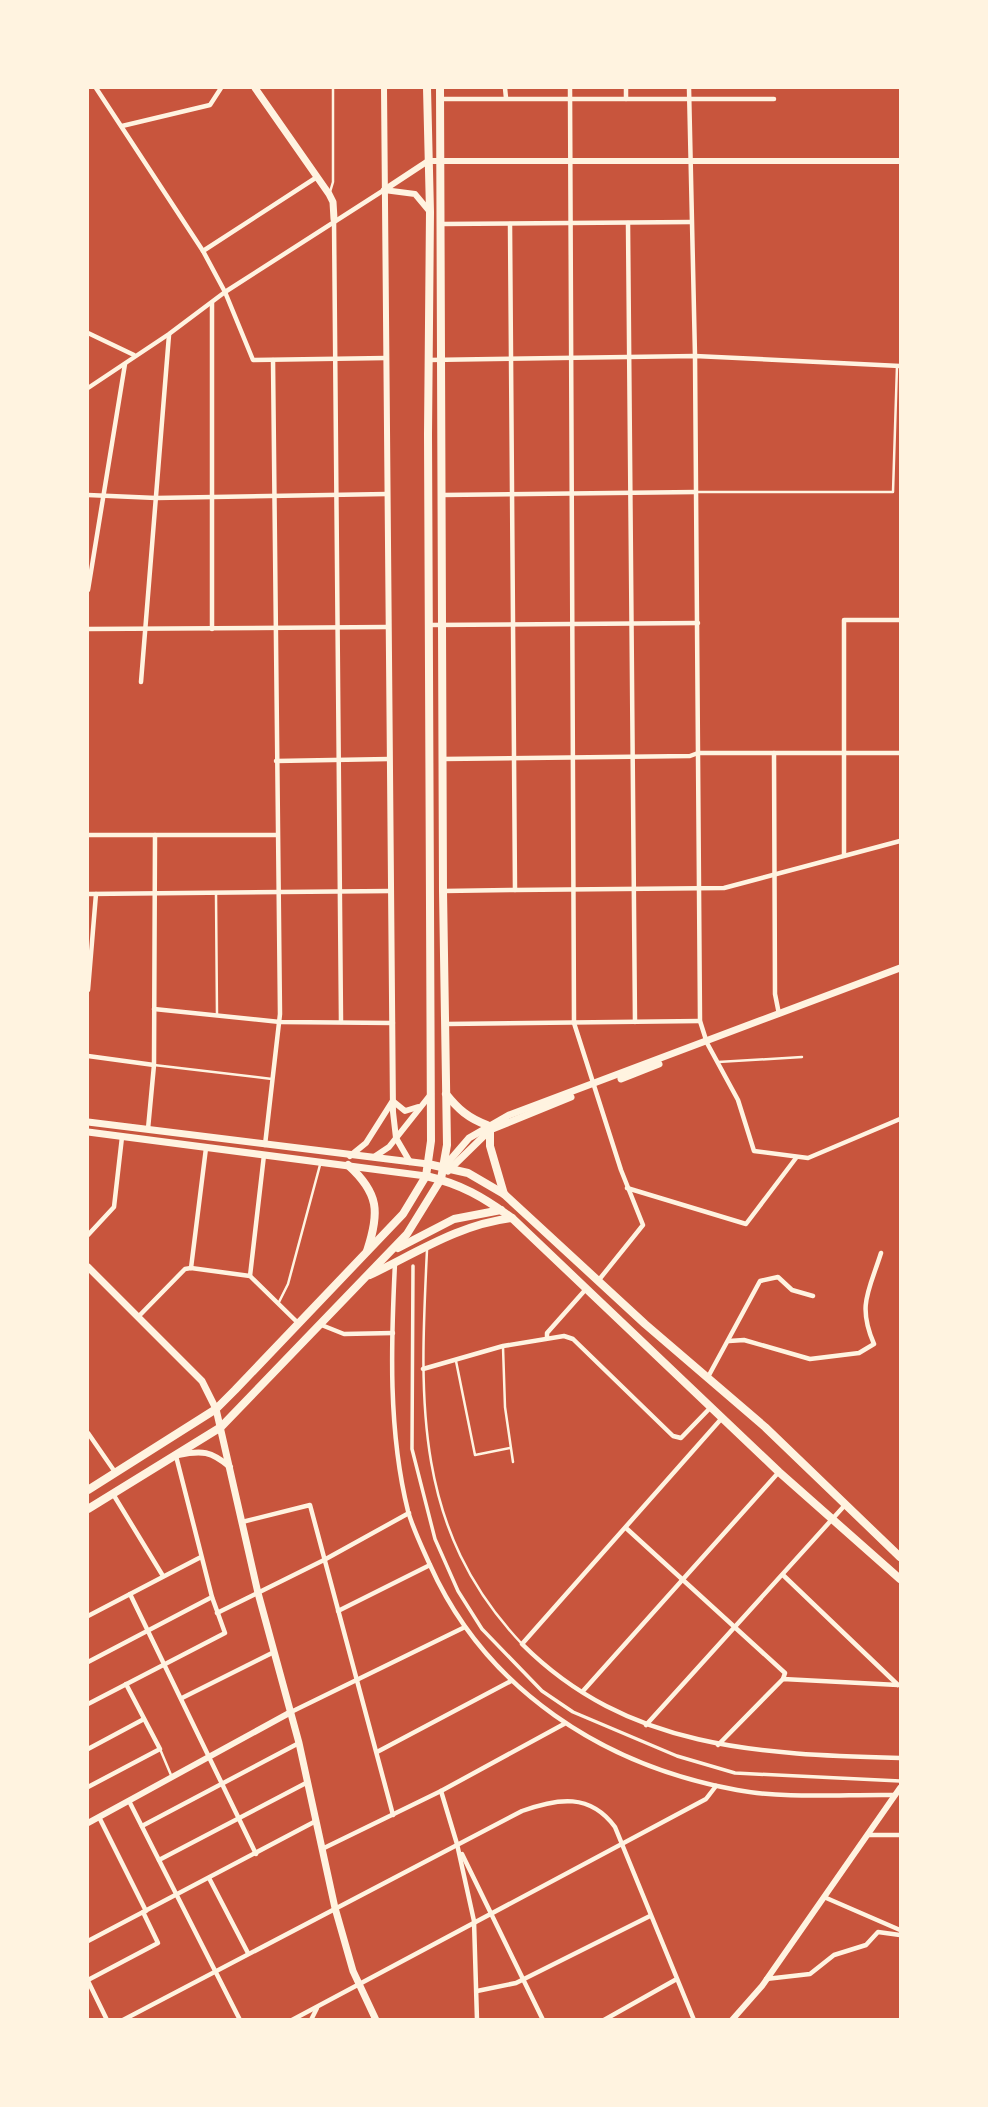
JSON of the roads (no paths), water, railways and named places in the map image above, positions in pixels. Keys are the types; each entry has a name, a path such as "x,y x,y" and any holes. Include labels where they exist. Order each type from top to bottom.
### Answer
{"main road":[{"path":"255,88 329,194 333,202 334,219"},
{"path":"88,1490 216,1409 297,1322 366,1254 411,1204 426,1176 430,1095 430,212 426,88"},
{"path":"440,88 442,759 447,1168"},
{"path":"88,1509 221,1427 407,1234 447,1168 489,1128 901,968"},
{"path":"430,1095 434,1104 442,1104 446,1094"},
{"path":"446,1094 472,1120 489,1128"},
{"path":"88,1122 265,1145 349,1160 441,1179 477,1192 512,1218 779,1472 901,1579"},
{"path":"489,1128 490,1146 504,1195"},
{"path":"88,1132 320,1161 371,1158 428,1164 482,1180 504,1195 781,1442 901,1557"},
{"path":"349,1160 366,1182 374,1200 376,1225 366,1254"},
{"path":"383,1257 454,1219 501,1210"},
{"path":"364,1277 489,1220 512,1218"},
{"path":"88,1267 202,1381 216,1409 258,1593 299,1743 320,1850 335,1908 358,1985 376,2020"}],"street":[{"path":"96,88 203,251 225,292 253,360 386,358"},
{"path":"122,126 210,105 221,88"},
{"path":"384,88 393,1100 396,1138 410,1162"},
{"path":"505,88 506,98"},
{"path":"570,88 572,223 569,494 573,1023 627,1188 643,1225 598,1281"},
{"path":"626,88 626,99"},
{"path":"689,88 695,356 700,1021 707,1043 738,1100 754,1151 808,1158 901,1119"},
{"path":"440,99 774,99"},
{"path":"88,388 334,219 428,161 901,161"},
{"path":"203,251 317,177"},
{"path":"384,190 415,194 430,212"},
{"path":"334,219 341,1022"},
{"path":"442,224 691,222"},
{"path":"628,223 635,1022"},
{"path":"510,224 510,566 515,890"},
{"path":"212,302 212,629"},
{"path":"88,333 134,355"},
{"path":"141,682 169,334"},
{"path":"428,360 695,356 899,366"},
{"path":"265,1145 280,1022 273,360"},
{"path":"88,590 125,363"},
{"path":"441,495 696,492"},
{"path":"88,495 156,498 387,494"},
{"path":"844,855 844,620 901,620"},
{"path":"430,625 698,623"},
{"path":"88,629 387,627"},
{"path":"442,759 632,757 698,753 901,754"},
{"path":"774,754 775,994 779,1015"},
{"path":"276,761 389,759"},
{"path":"88,835 276,835"},
{"path":"148,1129 154,1065 155,835"},
{"path":"443,891 724,888 901,841"},
{"path":"88,894 391,891"},
{"path":"88,990 96,894"},
{"path":"154,1009 280,1022 393,1023"},
{"path":"445,1024 700,1021"},
{"path":"88,1056 154,1065"},
{"path":"371,1158 381,1154 396,1138 430,1095"},
{"path":"393,1100 405,1111 423,1104"},
{"path":"349,1160 373,1135 393,1100"},
{"path":"88,1235 114,1207 122,1137"},
{"path":"191,1268 206,1148"},
{"path":"250,1276 265,1154"},
{"path":"627,1188 740,1225 746,1224 796,1158"},
{"path":"729,1341 744,1340 810,1359 865,1351 874,1344 864,1322 865,1304 881,1253"},
{"path":"395,1262 393,1333 397,1454 409,1513 430,1565 465,1628 511,1681 564,1724 631,1758 716,1786 740,1791 898,1795"},
{"path":"413,1266 412,1449 435,1539 458,1591 482,1629 542,1691 573,1712 677,1756 735,1773 901,1781"},
{"path":"137,1318 185,1269 191,1268 250,1276 297,1322"},
{"path":"708,1377 760,1281 778,1278 792,1290 813,1296"},
{"path":"547,1337 547,1333 586,1289"},
{"path":"319,1323 344,1334 393,1333"},
{"path":"423,1369 503,1346 547,1337 573,1339 673,1436 681,1438 712,1406"},
{"path":"723,1417 522,1644 556,1676 583,1692 646,1725 683,1738 718,1745 823,1755 901,1758"},
{"path":"88,1433 116,1473"},
{"path":"88,1704 225,1633 212,1597 176,1456 202,1450 210,1451 230,1467"},
{"path":"583,1692 779,1472"},
{"path":"113,1493 163,1576"},
{"path":"243,1522 310,1505 393,1815"},
{"path":"646,1725 845,1505"},
{"path":"217,1613 324,1560 409,1513"},
{"path":"626,1528 785,1673 783,1679 760,1704 718,1745"},
{"path":"88,1616 201,1557"},
{"path":"338,1611 430,1565"},
{"path":"783,1575 899,1686"},
{"path":"130,1594 211,1755 256,1853"},
{"path":"88,1662 212,1597"},
{"path":"88,1823 291,1712 465,1628"},
{"path":"182,1698 274,1652"},
{"path":"783,1679 899,1686"},
{"path":"377,1752 511,1681"},
{"path":"88,1787 160,1749 126,1684"},
{"path":"88,1749 144,1719"},
{"path":"320,1850 441,1791 564,1724"},
{"path":"142,1826 299,1743"},
{"path":"159,1860 306,1783"},
{"path":"292,2020 706,1799 716,1786"},
{"path":"732,2020 766,1979 901,1788"},
{"path":"441,1791 457,1844 474,1921 477,2020"},
{"path":"129,1801 240,2020"},
{"path":"123,2020 522,1811 556,1801 584,1803 599,1809 623,1842 650,1916 694,2020"},
{"path":"99,1817 158,1943 88,1981 107,2020"},
{"path":"88,1941 314,1822"},
{"path":"868,1835 901,1835"},
{"path":"457,1844 543,2020"},
{"path":"209,1878 248,1953"},
{"path":"824,1897 901,1933"},
{"path":"477,1991 500,1988 523,1979 650,1916"},
{"path":"766,1979 781,1980 810,1974 834,1955 866,1945 878,1933 901,1933"},
{"path":"604,2020 676,1980"},
{"path":"311,2020 318,2006"}],"lane":[{"path":"329,194 333,182 333,88"},
{"path":"696,492 893,492 899,366"},
{"path":"216,894 217,1015"},
{"path":"718,1062 802,1057"},
{"path":"154,1065 273,1079"},
{"path":"279,1302 288,1284 320,1161"},
{"path":"427,1247 423,1369 428,1456 451,1536 471,1575 522,1644"},
{"path":"503,1346 513,1462"},
{"path":"456,1361 475,1455 510,1448"},
{"path":"160,1749 172,1776"}]}
